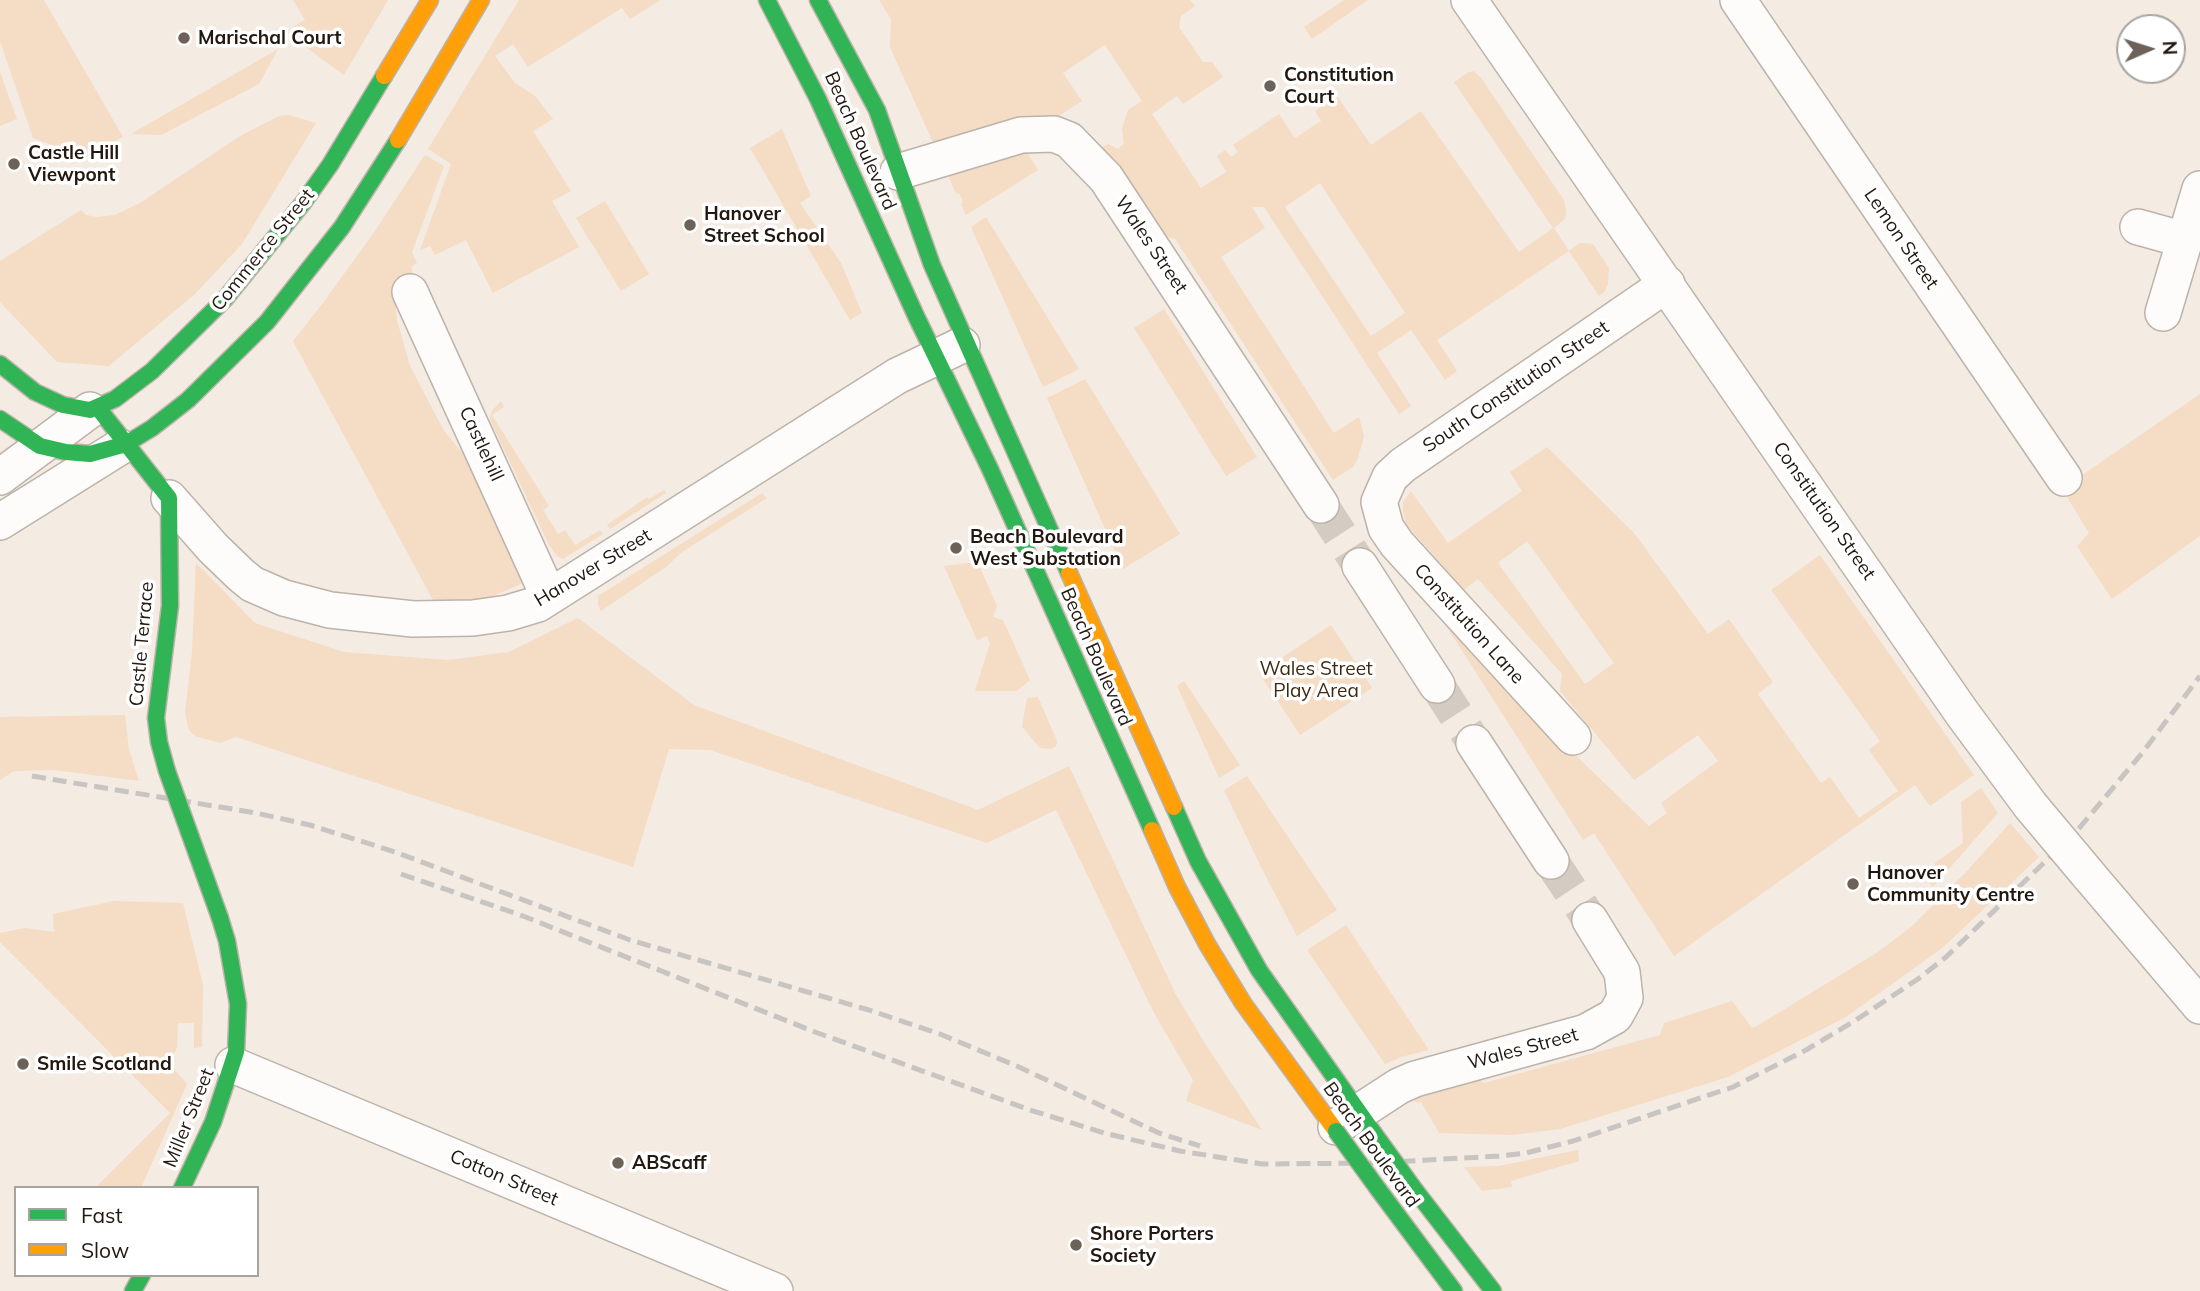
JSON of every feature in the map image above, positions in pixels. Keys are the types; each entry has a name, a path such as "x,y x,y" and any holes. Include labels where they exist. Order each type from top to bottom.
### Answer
{"street":[{"name":"Commerce Street","path":"0,477 93,409 123,393 174,350 225,299 270,246 330,165 430,0"},
{"path":"0,522 152,428 188,400 246,345 285,301 342,227 378,173 481,0"},
{"name":"Beach Boulevard","path":"768,0 950,350 1198,861 1350,1126 1378,1189 1454,1291"},
{"name":"Beach Boulevard","path":"818,0 877,110 932,265 950,350 990,468 1192,917 1257,1025 1350,1126 1415,1190 1493,1291"},
{"name":"Constitution Street","path":"1469,0 1962,713 2030,805 2200,1006"},
{"name":"Lemon Street","path":"1738,0 2064,478"},
{"name":"Wales Street","path":"898,172 1021,135 1047,133 1069,140 1106,178 1321,505"},
{"path":"2163,313 2200,189"},
{"path":"2138,227 2185,240"},
{"name":"South Constitution Street","path":"1379,502 1390,477 1403,465 1667,284"},
{"name":"Castlehill","path":"410,292 549,597"},
{"name":"Hanover Street","path":"169,498 241,575 265,590 302,603 371,615 453,619 508,613 538,604 897,376 950,350"},
{"path":"0,364 35,392 63,405 93,409 126,444 169,498"},
{"path":"0,419 40,446 79,454 90,454 126,444"},
{"name":"Castle Terrace","path":"169,498 170,606 156,718 167,771 220,918 232,963 238,1004 238,1036 233,1065"},
{"name":"Constitution Lane","path":"1379,502 1386,528 1397,544 1573,737"},
{"path":"1360,566 1437,685"},
{"path":"1475,743 1551,861"},
{"name":"Wales Street","path":"1350,1126 1399,1086 1415,1079 1586,1032 1615,1016 1625,998 1622,972 1590,920"},
{"name":"Miller Street","path":"183,1186 213,1122 233,1065"},
{"name":"Cotton Street","path":"233,1065 775,1291"}],"green space":[{"path":"0,0 44,0 123,137 72,164 63,149 33,138 0,41"},
{"path":"293,0 388,0 344,75 307,48 294,26 305,20"},
{"path":"519,0 661,0 630,19 622,8 528,67 513,44 495,56 515,83 535,96 553,119 533,131 571,191 552,201 579,247 493,293 466,240 435,255 430,246 420,250 451,164 428,149"},
{"path":"879,0 1190,0 1195,6 1181,16 1179,27 1203,62 1212,62 1223,77 1183,104 1177,96 1152,114 1201,188 1226,172 1217,156 1225,150 1231,157 1238,152 1233,145 1279,114 1295,138 1321,121 1315,111 1337,96 1371,145 1421,111 1519,252 1553,228 1454,82 1474,71 1564,200 1565,219 1554,228 1569,251 1437,340 1457,371 1445,380 1411,330 1377,353 1411,406 1399,414 1264,207 1252,207 1265,228 1221,257 1334,433 1359,417 1364,436 1358,458 1353,467 1333,480 1175,239 1150,232 1099,149 1108,144 1118,149 1124,143 1122,129 1128,110 1142,101 1105,45 1063,73 1082,101 1051,121 935,147 890,47 891,19","holes":["1320,183 1405,313 1371,336 1285,207"]},
{"path":"1344,0 1368,0 1312,39 1304,27"},
{"path":"278,49 259,84 161,135 131,134"},
{"path":"0,72 17,119 0,126"},
{"path":"289,115 316,123 242,244 195,294 109,366 57,362 0,302 0,261 81,210 86,215 97,217 115,215 140,203 240,136 279,116"},
{"path":"782,129 811,196 800,203 841,263 862,313 850,320 750,148"},
{"path":"1023,146 1038,170 966,215 959,193 956,194 948,175"},
{"path":"425,155 444,166 412,252 417,263 411,267 413,273 406,278 395,297 397,320 410,366 443,429 494,493 525,578 521,584 483,600 467,602 434,602 293,341 375,231"},
{"path":"605,201 649,274 621,291 576,218"},
{"path":"986,217 1079,369 1043,387 971,227"},
{"path":"1580,243 1593,244 1609,268 1608,284 1599,296 1569,251"},
{"path":"1164,309 1257,457 1226,476 1134,328"},
{"path":"1085,379 1180,534 1123,569 1047,398"},
{"path":"2200,394 2200,536 2112,599 2077,546 2089,533 2062,489"},
{"path":"501,401 504,407 492,415 549,506 543,510 558,534 565,530 575,545 600,530 603,534 563,559 557,556 549,545 490,419 492,411"},
{"path":"1547,447 1634,533 1708,634 1729,619 1773,682 1758,694 1821,783 1830,777 1859,818 1898,791 1869,750 1880,741 1771,590 1820,555 1974,775 1930,806 1915,785 1674,956 1594,833 1583,840 1429,599 1531,712 1649,826 1667,813 1661,803 1718,761 1698,735 1634,780 1560,691 1562,674 1478,579 1464,590 1406,524 1403,502 1411,491 1448,543 1522,491 1510,472","holes":["1527,541 1614,663 1585,684 1498,563"]},
{"path":"664,490 666,493 610,529 607,525 647,497 649,499"},
{"path":"762,493 767,498 682,552 666,567 601,611 598,596"},
{"path":"196,563 255,623 344,652 448,660 509,652 578,618 694,705 978,810 1069,766 1175,993 1262,1130 1186,1101 1193,1080 1153,1011 1056,810 987,843 710,750 669,749 633,867 236,737 220,743 195,736 189,730 185,713 192,652"},
{"path":"969,563 979,565 997,606 993,617 1003,620 1030,680 1017,691 975,691 990,643 987,636 977,640 944,566"},
{"name":"Wales Street Play Area","path":"1331,625 1372,688 1300,735 1259,673"},
{"path":"1184,681 1240,765 1219,778 1177,686"},
{"path":"1038,697 1057,741 1056,746 1051,749 1040,748 1022,727 1027,698"},
{"path":"125,715 129,750 139,781 54,770 14,771 0,780 0,717"},
{"path":"1247,776 1337,910 1297,936 1224,790"},
{"path":"1981,788 1998,813 1933,887 1927,879 1934,874 1935,863 1963,843 1961,802"},
{"path":"2010,823 2039,857 1941,949 1846,1017 1728,1077 1560,1129 1512,1135 1439,1133 1421,1102 1417,1103 1410,1095 1471,1074 1484,1083 1660,1035 1664,1023 1732,1001 1752,1028 1757,1026 1878,952 1912,926"},
{"path":"114,901 183,903 203,985 202,1047 194,1048 194,1023 178,1023 177,1047 170,1064 187,1084 142,1186 97,1186 170,1113 0,942 0,933 25,928 54,932 53,914"},
{"path":"1346,925 1429,1050 1385,1064 1307,950"},
{"path":"1578,1150 1579,1161 1511,1181 1512,1187 1482,1191 1464,1167 1499,1166"}],"tunnel":[{"path":"1321,505 1360,566"},
{"path":"1437,685 1474,743"},
{"path":"1551,861 1590,920"}],"railway":[{"path":"401,874 523,916 815,1032 1030,1110 1104,1133 1180,1151 1262,1164 1374,1163 1499,1156 1526,1153 1573,1141 1733,1087 1806,1050 1918,979 1946,957 2076,832 2143,752 2200,676"},
{"path":"32,776 256,813 310,825 395,852 630,940 869,1010 940,1034 1019,1067 1159,1133 1200,1146"}],"traffic: fast":[{"path":"767,0 818,99 916,316 990,469 1152,830"},
{"path":"818,0 877,110 932,265 1069,573"},
{"path":"0,364 35,392 63,405 90,410 115,399 152,371 225,299 303,203 330,165 384,76"},
{"path":"0,419 40,446 90,454 126,444 152,428 188,400 267,322 342,227 398,140"},
{"path":"98,408 169,498 170,606 156,718 167,771"},
{"path":"167,771 220,918"},
{"path":"1174,807 1198,861 1259,970 1373,1132"},
{"path":"183,1186 213,1122 236,1052 238,1004 227,941 220,918"},
{"path":"1336,1131 1378,1189"},
{"path":"1373,1132 1415,1190"},
{"path":"1378,1189 1454,1291"},
{"path":"1415,1190 1493,1291"},
{"path":"133,1291 141,1277"}],"traffic: slow":[{"path":"384,76 430,0"},
{"path":"398,140 481,0"},
{"path":"1069,573 1174,807"},
{"path":"1152,830 1177,887 1207,944 1243,1003 1336,1131"}],"place":[{"name":"Marischal Court","path":"184,38"},
{"name":"Constitution Court","path":"1270,86"},
{"name":"Castle Hill Viewpont","path":"14,164"},
{"name":"Hanover Street School","path":"690,225"},
{"name":"Beach Boulevard West Substation","path":"956,548"},
{"name":"Hanover Community Centre","path":"1853,884"},
{"name":"Smile Scotland","path":"23,1064"},
{"name":"ABScaff","path":"618,1163"},
{"name":"Shore Porters Society","path":"1076,1245"}]}
